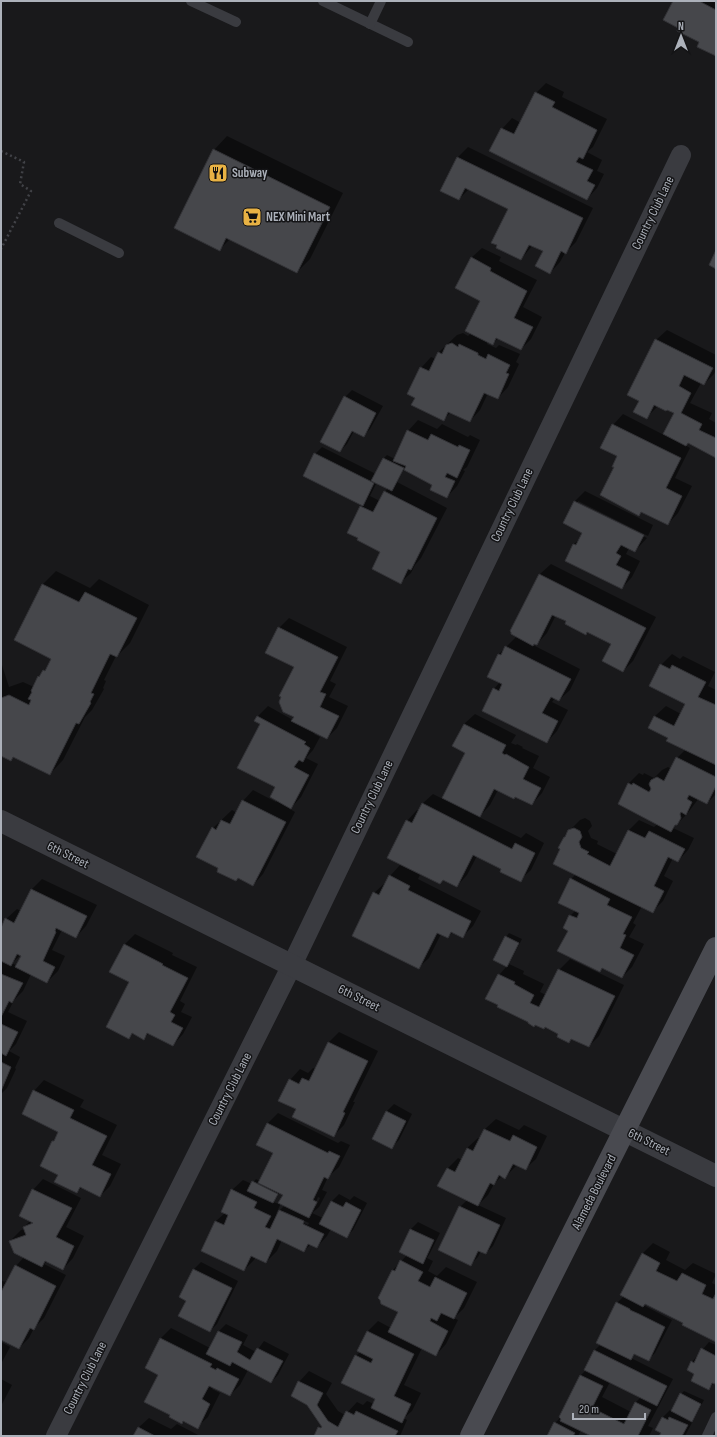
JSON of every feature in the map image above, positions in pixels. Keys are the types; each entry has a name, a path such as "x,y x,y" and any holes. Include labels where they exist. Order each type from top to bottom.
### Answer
{"main road":[{"name":"Alameda Boulevard","path":"471,1436 716,948"}],"street":[{"name":"Country Club Lane","path":"56,1436 292,965 681,155"},
{"name":"6th Street","path":"1,821 716,1176"}],"lane":[{"path":"191,1 236,22"},
{"path":"323,1 408,42"},
{"path":"370,24 381,1"},
{"path":"59,223 120,253"},
{"path":"707,1436 716,1417"}],"path":[{"path":"1,151 24,162 20,184 31,191 1,249"}],"building":[{"path":"673,1 699,1 716,10 716,56 697,47 699,42 677,31 678,28 663,20"},
{"path":"535,92 555,102 552,107 597,130 583,159 579,157 576,162 593,170 587,181 595,185 587,200 489,151 501,128 514,134"},
{"name":"NEX Mini Mart","path":"213,149 330,207 297,273 226,238 220,251 174,228"},
{"path":"457,157 583,218 566,254 561,251 550,274 535,266 543,251 529,245 521,260 496,248 497,245 491,243 508,209 465,188 459,200 440,191"},
{"path":"716,250 716,269 709,265"},
{"path":"471,257 491,268 490,271 527,291 514,318 533,327 521,350 496,338 493,345 465,331 480,301 455,288"},
{"path":"655,339 713,368 704,385 684,375 679,386 691,393 681,413 702,424 699,430 716,438 716,458 688,443 686,446 663,434 674,413 654,405 647,419 633,412 639,401 627,395"},
{"path":"452,343 458,347 459,344 478,353 478,355 486,359 488,354 510,365 506,373 509,374 498,399 484,393 470,422 448,412 444,421 411,405 415,398 407,394 420,367 429,371 438,352 442,354 446,345"},
{"path":"344,396 376,413 364,437 352,431 340,452 320,442"},
{"path":"612,424 681,458 666,488 682,496 668,525 641,512 639,516 600,495 614,467 612,467 617,456 600,448"},
{"path":"407,430 428,440 431,434 458,447 459,445 470,450 457,478 447,473 445,477 455,481 447,498 430,490 432,485 404,470 406,466 393,461"},
{"path":"314,453 374,483 363,506 303,476"},
{"path":"383,458 404,468 392,491 371,481"},
{"path":"384,491 437,518 411,570 408,569 401,584 372,569 380,552 347,533 360,506 373,512"},
{"path":"574,501 644,535 635,552 621,545 616,553 621,556 616,565 630,572 622,589 565,561 573,544 576,545 582,533 563,523"},
{"path":"539,574 646,628 623,672 602,661 611,644 587,632 586,635 565,624 566,621 552,615 537,645 534,644 533,646 511,634 510,631"},
{"path":"42,584 79,602 85,592 137,618 117,657 110,654 91,693 94,694 90,702 91,703 79,724 76,723 50,775 13,757 11,761 1,756 1,698 9,695 29,705 31,700 28,699 38,676 39,677 43,670 45,671 51,659 14,640"},
{"path":"278,627 338,657 320,692 326,694 320,707 339,716 327,739 291,721 294,717 283,712 279,702 281,697 279,696 294,667 265,653"},
{"path":"505,646 571,679 559,701 551,697 542,713 558,721 547,743 482,711 493,688 499,691 502,684 487,677 498,654 501,655"},
{"path":"660,664 670,669 672,665 706,682 698,697 716,705 716,765 666,741 668,738 648,728 654,716 674,726 685,704 649,686"},
{"path":"257,716 306,742 304,744 310,748 303,762 299,760 294,767 309,775 291,809 270,797 275,787 237,768 260,724 254,721"},
{"path":"464,724 506,745 502,753 529,767 523,779 541,788 532,805 515,797 514,799 494,789 480,817 442,798 465,753 452,746"},
{"path":"676,757 716,777 716,786 707,804 689,795 687,799 692,802 686,815 681,812 681,818 671,832 618,804 628,783 632,785 633,783 649,792 651,789 649,784 651,780 657,777 664,781"},
{"path":"242,800 286,822 253,886 238,878 236,881 217,872 218,868 196,857 212,827 216,830 221,820 230,824"},
{"path":"422,803 512,849 515,843 535,853 521,882 500,872 501,869 473,855 457,887 443,880 440,884 387,858 406,820 412,823"},
{"path":"574,828 580,831 582,837 579,842 581,848 589,852 587,854 610,866 628,830 645,838 649,831 685,849 678,862 668,857 654,886 664,891 653,913 553,864 560,849 558,848 568,830"},
{"path":"389,875 410,886 408,890 471,921 463,938 451,932 448,938 437,933 419,969 352,936 373,892 379,895"},
{"path":"570,878 610,899 607,905 632,917 623,934 626,935 620,948 634,955 622,978 602,968 600,972 557,951 568,931 563,928 569,915 577,918 579,913 558,903"},
{"path":"31,889 87,916 76,938 56,928 56,932 43,961 55,967 47,983 15,967 21,956 17,954 11,966 1,961 1,928 5,918 14,923"},
{"path":"505,936 519,943 507,967 493,960"},
{"path":"124,944 188,978 170,1012 175,1015 171,1022 183,1028 173,1046 147,1033 144,1040 132,1033 129,1039 106,1027 129,982 109,972"},
{"path":"558,969 615,996 589,1047 571,1039 569,1043 557,1037 558,1034 545,1027 544,1029 535,1025 534,1027 528,1022 497,1007 498,1005 485,999 498,974 515,982 514,984 534,995 530,1003 539,1007"},
{"path":"1,974 23,983 12,1003 9,1001 1,1017"},
{"path":"1,1024 18,1032 6,1056 1,1053"},
{"path":"328,1042 368,1061 343,1112 345,1113 334,1137 292,1117 296,1109 278,1101 289,1079 299,1084 302,1078 309,1081"},
{"path":"1,1062 11,1067 1,1091"},
{"path":"33,1090 74,1110 70,1118 107,1136 92,1165 111,1174 100,1197 80,1187 77,1193 54,1182 58,1175 40,1166 58,1132 22,1114"},
{"path":"386,1111 406,1121 392,1149 372,1139"},
{"path":"267,1123 328,1153 329,1151 340,1156 328,1179 324,1177 313,1200 317,1202 309,1218 278,1203 283,1195 258,1183 273,1153 256,1145"},
{"path":"484,1129 510,1141 513,1135 537,1147 526,1170 513,1164 505,1179 499,1175 494,1185 490,1183 478,1206 437,1186 447,1168 455,1172 467,1148 473,1151"},
{"path":"252,1181 278,1194 273,1203 247,1191"},
{"path":"32,1189 72,1208 56,1237 74,1246 63,1270 45,1261 42,1267 14,1253 9,1241 26,1235 23,1227 33,1223 19,1216"},
{"path":"231,1189 257,1202 254,1208 271,1216 265,1227 270,1229 279,1210 304,1221 303,1224 324,1234 317,1248 308,1244 304,1252 277,1239 266,1263 251,1256 244,1271 201,1251 215,1221 224,1225 228,1215 221,1212"},
{"path":"331,1201 343,1207 346,1202 361,1210 347,1238 319,1224"},
{"path":"459,1206 500,1225 486,1254 478,1251 471,1266 438,1250"},
{"path":"410,1229 434,1240 423,1264 399,1252"},
{"path":"642,1253 660,1263 656,1271 677,1281 682,1273 706,1285 702,1294 713,1299 716,1293 716,1342 645,1304 643,1307 620,1295"},
{"path":"400,1260 423,1272 418,1281 430,1287 435,1277 467,1293 454,1319 441,1313 437,1321 431,1318 430,1321 448,1331 436,1356 388,1332 398,1312 381,1304 378,1298 392,1270 395,1271"},
{"path":"15,1265 56,1286 34,1330 30,1328 19,1349 1,1340 1,1292"},
{"path":"193,1269 232,1288 210,1332 178,1316 186,1301 179,1297"},
{"path":"616,1302 665,1327 649,1361 634,1354 631,1360 596,1343"},
{"path":"218,1331 242,1342 237,1352 250,1360 257,1348 283,1361 271,1383 232,1362 230,1366 206,1354"},
{"path":"367,1331 414,1354 394,1396 411,1404 402,1423 371,1408 375,1399 341,1383 355,1355 371,1363 373,1359 357,1351"},
{"path":"160,1338 212,1364 210,1367 216,1370 217,1368 239,1379 230,1396 209,1386 202,1399 210,1404 198,1429 183,1421 182,1424 169,1417 170,1415 144,1402 158,1375 145,1368"},
{"path":"701,1348 716,1356 716,1382 715,1384 712,1383 709,1390 691,1381 694,1374 687,1370 691,1361 694,1363"},
{"path":"594,1350 667,1386 657,1406 584,1370"},
{"path":"580,1375 603,1386 592,1408 624,1424 635,1402 651,1410 638,1436 591,1436 560,1421 561,1419 559,1417"},
{"path":"298,1381 323,1393 317,1405 328,1421 338,1427 346,1411 354,1415 356,1411 398,1431 395,1436 314,1436 318,1427 322,1427 307,1405 291,1396"},
{"path":"680,1393 701,1404 692,1422 671,1411"},
{"path":"662,1417 668,1420 669,1417 688,1425 682,1436 659,1436 661,1433 655,1430"},
{"path":"554,1422 575,1433 573,1436 547,1436"},
{"path":"138,1427 155,1436 133,1436"}],"place":[{"name":"Subway","path":"218,173"},
{"name":"NEX Mini Mart","path":"252,217"}]}
